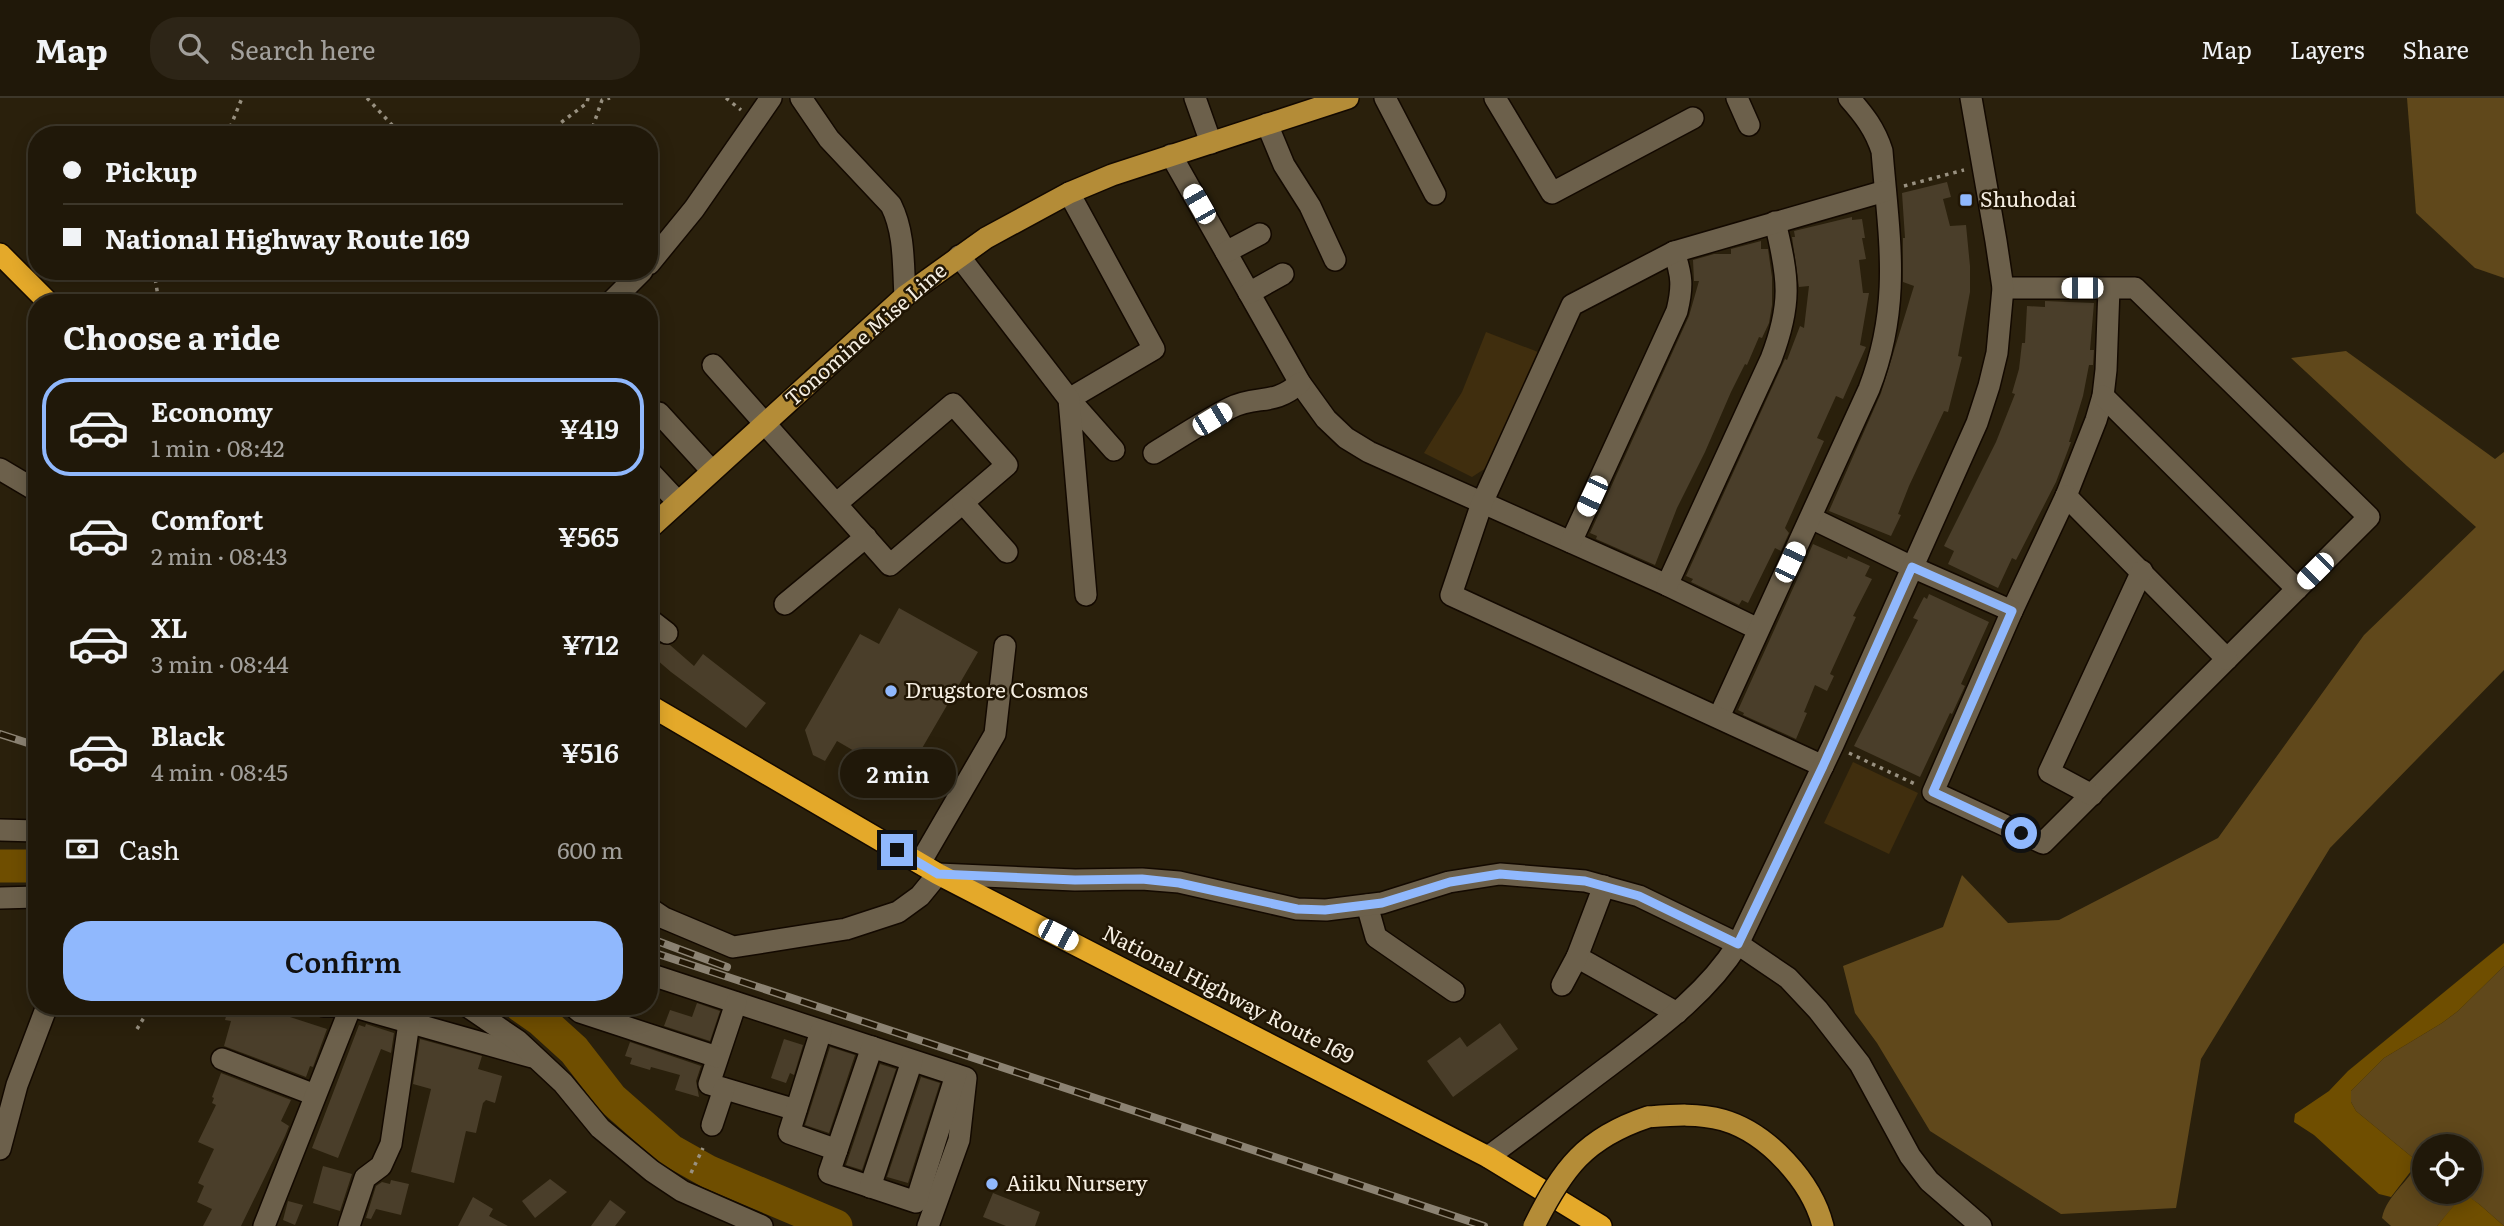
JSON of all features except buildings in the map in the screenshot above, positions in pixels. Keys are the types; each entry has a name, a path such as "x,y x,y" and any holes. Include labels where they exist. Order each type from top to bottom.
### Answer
{"highway":[{"path":"0,254 40,294"},
{"name":"National Highway Route 169","path":"658,710 938,874 1488,1157 1601,1226"}],"main road":[{"name":"Tonomine Mise Line","path":"658,521 905,296 959,256 1024,216 1112,175 1267,124 1299,105 1348,98"},
{"path":"1534,1226 1559,1179 1598,1139 1623,1125 1648,1117 1698,1115 1726,1121 1748,1132 1791,1167 1810,1191 1823,1226"}],"street":[{"path":"658,253 694,209 771,98"},
{"path":"801,98 829,139 891,205 899,221 905,296"},
{"path":"1195,98 1211,143"},
{"path":"1385,98 1435,194"},
{"path":"1495,98 1552,193 1693,118"},
{"path":"1737,98 1749,125"},
{"path":"1719,717 1869,389 1880,363 1887,330 1892,272 1882,150 1877,134 1849,98"},
{"path":"1488,1157 1677,1013 1713,978 1738,944 1833,745 1977,423 1997,353 2003,288 1970,98"},
{"path":"1267,124 1284,165 1310,206 1335,260"},
{"path":"1171,155 1300,383 1326,419 1346,438 1369,452 1667,585 1758,629"},
{"path":"1823,766 1451,595 1482,503 1573,305 1674,252 1885,191"},
{"path":"1069,193 1154,349 1069,400"},
{"path":"1667,585 1781,332 1787,303 1787,270 1775,222"},
{"path":"1226,252 1259,234"},
{"path":"1571,542 1677,312 1682,289 1681,273 1674,252"},
{"path":"959,256 1069,400 1114,450"},
{"path":"1249,293 1283,274"},
{"path":"619,294 633,280"},
{"path":"2003,288 2109,288 2135,288 2369,517 2043,843 1933,792 2012,611 2066,496 2103,396 2109,288"},
{"path":"713,365 836,504 866,537 890,565 1007,465 953,404 836,504"},
{"path":"1154,453 1231,408 1245,402 1286,395 1300,383"},
{"path":"2103,396 2297,589"},
{"path":"1069,400 1086,595"},
{"path":"659,413 712,471"},
{"path":"0,469 28,486"},
{"path":"658,481 678,502"},
{"path":"2066,496 2227,659"},
{"path":"963,503 1007,552"},
{"path":"1811,518 2012,611"},
{"path":"785,604 866,537"},
{"path":"2092,795 2049,772 2141,571"},
{"path":"658,626 667,633"},
{"path":"920,863 995,734 1005,646"},
{"path":"0,830 28,831"},
{"path":"658,914 733,947 846,929 898,912 920,896 938,874 1075,880 1142,879 1179,883 1297,909 1325,910 1382,903 1450,882 1500,874 1585,881 1639,896 1738,944 1788,978 1818,1010 1860,1064 1910,1156 1929,1181 1981,1226"},
{"path":"1562,985 1577,957 1604,886"},
{"path":"0,898 28,897"},
{"path":"1367,905 1376,937 1454,991"},
{"path":"1577,957 1677,1013"},
{"path":"658,977 966,1078 959,1140 928,1226"},
{"path":"736,1003 709,1084 796,1110"},
{"path":"0,1149 17,1085 44,1015"},
{"path":"264,1226 348,1015"},
{"path":"382,1015 538,1059"},
{"path":"480,1015 518,1041 538,1059 563,1083 600,1128 652,1171 682,1191 762,1226"},
{"path":"589,1015 717,1057"},
{"path":"349,1226 365,1178 381,1166 391,1144 410,1023"},
{"path":"821,1031 789,1133 837,1150"},
{"path":"872,1047 829,1173 870,1187 916,1202 956,1075"},
{"path":"222,1059 316,1096"},
{"path":"870,1187 912,1060"},
{"path":"712,1125 724,1089"}],"path":[{"path":"231,126 242,98"},
{"path":"367,98 393,126"},
{"path":"557,126 587,103 588,98"},
{"path":"593,126 602,99 610,98"},
{"path":"1885,191 1983,165"},
{"path":"1833,745 1933,792"},
{"path":"137,1029 146,1015"},
{"path":"682,1191 703,1148"}],"shaded area":[{"path":"2407,98 2504,98 2504,278 2475,268 2416,213"},
{"path":"1486,332 1538,352 1486,468 1472,477 1424,453 1462,392"},
{"path":"2346,351 2495,459 2504,452 2504,670 2330,848 2201,1059 2176,1208 2061,1214 1930,1131 1877,1043 1855,1013 1843,966 1943,927 1962,875 2008,923 2059,920 2218,838 2364,635 2476,527 2291,358"},
{"path":"1853,762 1918,793 1889,854 1824,823"},
{"path":"2504,943 2504,966 2458,1011 2384,1058 2351,1091 2351,1102 2356,1111 2412,1157 2412,1170 2391,1197 2379,1194 2314,1135 2294,1122 2295,1114 2329,1091 2348,1071"},
{"path":"2504,966 2504,1226 2479,1204 2482,1204 2482,1134 2412,1134 2412,1157 2356,1111 2351,1102 2351,1091 2384,1058 2442,1023"},
{"path":"2412,1171 2412,1204 2456,1204 2437,1226 2391,1226 2382,1218 2393,1196"},
{"path":"2455,1204 2479,1204 2504,1226 2437,1226"}],"waterway":[{"path":"0,866 28,866"},
{"path":"534,1015 574,1050 612,1099 670,1150 709,1172 836,1226"}],"railway":[{"path":"0,734 28,743"},
{"path":"658,941 727,967"},
{"path":"658,954 1484,1226"}],"place":[{"name":"Shuhodai","path":"1966,200"},
{"name":"Drugstore Cosmos","path":"891,691"},
{"name":"Aiiku Nursery","path":"992,1184"}],"route":[{"path":"897,850 938,874 1075,880 1142,879 1179,883 1297,909 1325,910 1382,903 1450,882 1500,874 1585,881 1639,896 1738,944 1823,766 1912,567 2012,611 1933,792 2021,833"}]}
